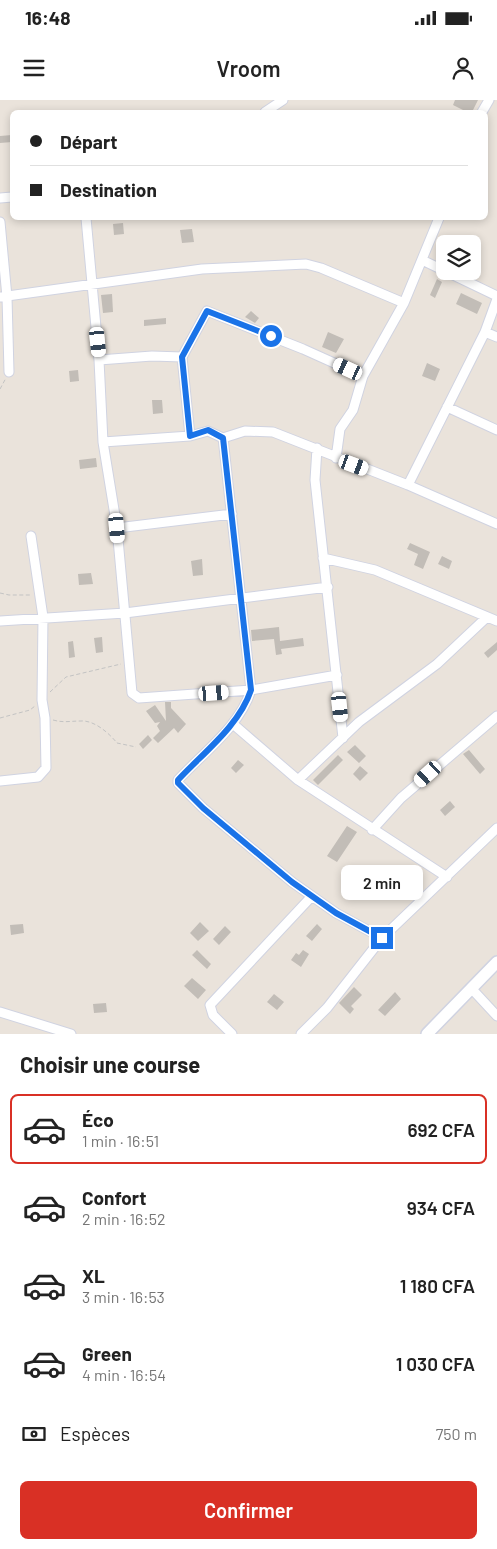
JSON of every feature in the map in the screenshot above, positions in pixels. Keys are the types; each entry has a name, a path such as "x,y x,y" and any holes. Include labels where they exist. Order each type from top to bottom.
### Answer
{"street":[{"path":"268,110 283,100"},
{"path":"86,220 100,360 103,442 117,528 131,689 134,696 139,698 251,690 337,675"},
{"path":"336,458 340,429 353,410 363,376 404,303 438,220"},
{"path":"0,222 9,372"},
{"path":"408,485 485,332 497,298 422,260"},
{"path":"4,297 202,269 306,264 321,268 404,303"},
{"path":"190,436 182,357 207,311 303,349 363,376"},
{"path":"485,332 497,337"},
{"path":"100,360 152,356 182,357"},
{"path":"447,407 497,430"},
{"path":"103,442 190,436 208,430 223,438 245,431 273,432 408,485 497,524"},
{"path":"223,438 251,690 244,707 233,724 178,780 178,783 203,808 292,882 336,913 382,938"},
{"path":"317,448 315,480 343,738"},
{"path":"117,528 232,514"},
{"path":"0,781 38,777 44,773 47,762 45,718 42,700 43,618 31,536"},
{"path":"323,558 375,570 497,621"},
{"path":"0,621 125,613 240,600 328,587"},
{"path":"298,780 359,722 437,664 487,617"},
{"path":"372,830 401,798 497,716"},
{"path":"233,724 298,780 372,830 447,877"},
{"path":"301,1034 327,1008 382,938 496,831"},
{"path":"232,1034 213,1015 210,1005 312,896"},
{"path":"427,1034 497,962"},
{"path":"471,988 497,1016"},
{"path":"0,1012 71,1034"}],"path":[{"path":"0,389 9,372"},
{"path":"0,592 9,595 39,595"},
{"path":"0,718 30,710 66,677 129,662"},
{"path":"30,710 45,718 67,724 82,720 109,733 117,744 136,747"}],"building":[{"path":"455,100 478,100 473,110 463,110 453,105"},
{"path":"10,135 10,142 0,143 0,136"},
{"path":"123,223 124,234 114,235 113,224"},
{"path":"192,229 194,242 182,243 180,230"},
{"path":"437,280 442,282 435,298 430,295"},
{"path":"461,293 482,303 477,314 456,304"},
{"path":"112,294 113,312 103,313 101,295"},
{"path":"251,311 259,318 255,323 245,317"},
{"path":"166,318 166,324 144,326 144,320"},
{"path":"328,332 344,339 336,353 322,347"},
{"path":"427,363 440,369 435,381 422,376"},
{"path":"78,370 79,381 70,382 69,371"},
{"path":"152,400 162,400 163,413 153,414"},
{"path":"96,458 97,467 80,469 79,460"},
{"path":"410,543 430,552 423,569 414,565 418,554 407,549"},
{"path":"442,556 452,561 449,569 438,564"},
{"path":"202,559 203,575 193,576 191,561"},
{"path":"91,573 93,584 79,585 78,574"},
{"path":"279,627 280,641 303,638 304,646 281,649 282,654 276,655 274,639 252,641 251,630"},
{"path":"102,637 103,652 96,653 94,638"},
{"path":"73,641 75,657 69,658 68,642"},
{"path":"497,642 497,650 488,658 484,653"},
{"path":"165,702 171,702 171,708 186,724 178,733 174,728 158,743 153,738 160,731 157,726 160,722 155,723 146,711 155,705 166,721"},
{"path":"148,735 152,740 143,749 139,744"},
{"path":"355,745 366,756 359,763 347,752"},
{"path":"469,750 485,769 480,774 463,754"},
{"path":"338,755 343,760 318,785 313,780"},
{"path":"238,760 244,765 236,773 231,768"},
{"path":"360,766 368,773 360,781 353,774"},
{"path":"450,801 455,807 445,816 440,810"},
{"path":"347,826 357,832 337,862 327,856"},
{"path":"200,922 209,931 198,941 190,933"},
{"path":"23,924 24,933 11,935 10,925"},
{"path":"317,924 322,929 312,941 306,936"},
{"path":"225,926 231,932 219,945 213,939"},
{"path":"197,950 211,964 207,969 192,955"},
{"path":"303,950 309,954 301,967 291,960 296,953 299,955"},
{"path":"192,978 206,990 198,999 184,986"},
{"path":"354,987 362,995 351,1006 354,1009 350,1014 339,1003"},
{"path":"395,992 401,999 385,1016 378,1010"},
{"path":"274,994 284,1002 277,1010 267,1002"},
{"path":"106,1003 107,1012 94,1013 93,1004"}],"route":[{"path":"271,336 207,311 182,357 190,436 208,430 223,438 251,690 244,707 233,724 178,780 178,783 203,808 292,882 336,913 382,938"}]}
